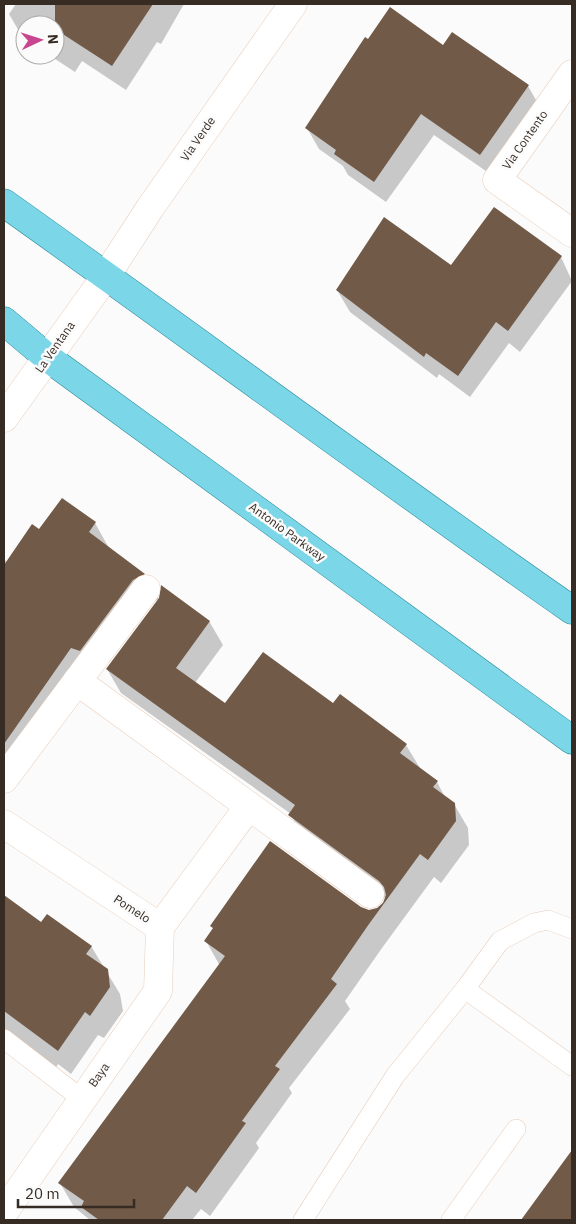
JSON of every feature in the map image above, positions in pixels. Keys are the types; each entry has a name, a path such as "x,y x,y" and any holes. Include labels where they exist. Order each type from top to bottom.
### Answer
{"main road":[{"path":"4,203 431,512 572,610"},
{"name":"Antonio Parkway","path":"4,321 48,358 572,740"}],"street":[{"name":"Via Verde","path":"106,276 150,208 292,4"},
{"name":"Via Contento","path":"572,74 497,180 572,233"},
{"name":"La Ventana","path":"4,418 106,276"},
{"path":"4,779 146,589"},
{"path":"77,681 370,894"},
{"name":"Pomelo","path":"4,824 160,927 249,806"},
{"name":"Baya","path":"4,1212 158,991 160,927"}],"lane":[{"path":"303,1220 395,1076 500,942 534,923 548,920 572,929"},
{"path":"465,989 572,1066"},
{"path":"4,1039 82,1099"},
{"path":"451,1220 516,1129"}],"building":[{"path":"55,4 153,4 112,66 65,35 65,15 55,15"},
{"path":"390,7 443,45 452,32 529,85 480,155 421,114 374,182 334,154 336,150 305,128 365,37 368,39"},
{"path":"494,207 562,256 508,331 496,322 458,376 426,353 424,357 336,290 384,217 451,265"},
{"path":"62,498 96,522 89,532 145,574 133,580 80,651 71,648 4,744 4,565 32,524 39,529"},
{"path":"161,585 210,621 176,668 225,703 263,652 333,703 340,694 407,744 400,753 438,781 433,787 455,803 456,821 428,860 420,854 369,924 331,979 337,984 275,1066 280,1069 242,1121 246,1123 196,1193 187,1186 162,1220 99,1220 81,1207 84,1201 58,1183 225,956 204,941 213,928 210,926 270,841 361,907 369,910 377,908 383,903 386,895 384,887 379,881 288,815 295,805 106,669 159,598"},
{"path":"4,895 41,922 47,914 92,946 86,954 108,969 110,987 90,1016 85,1012 58,1051 4,1011"},
{"path":"572,1150 572,1220 521,1220"}]}
